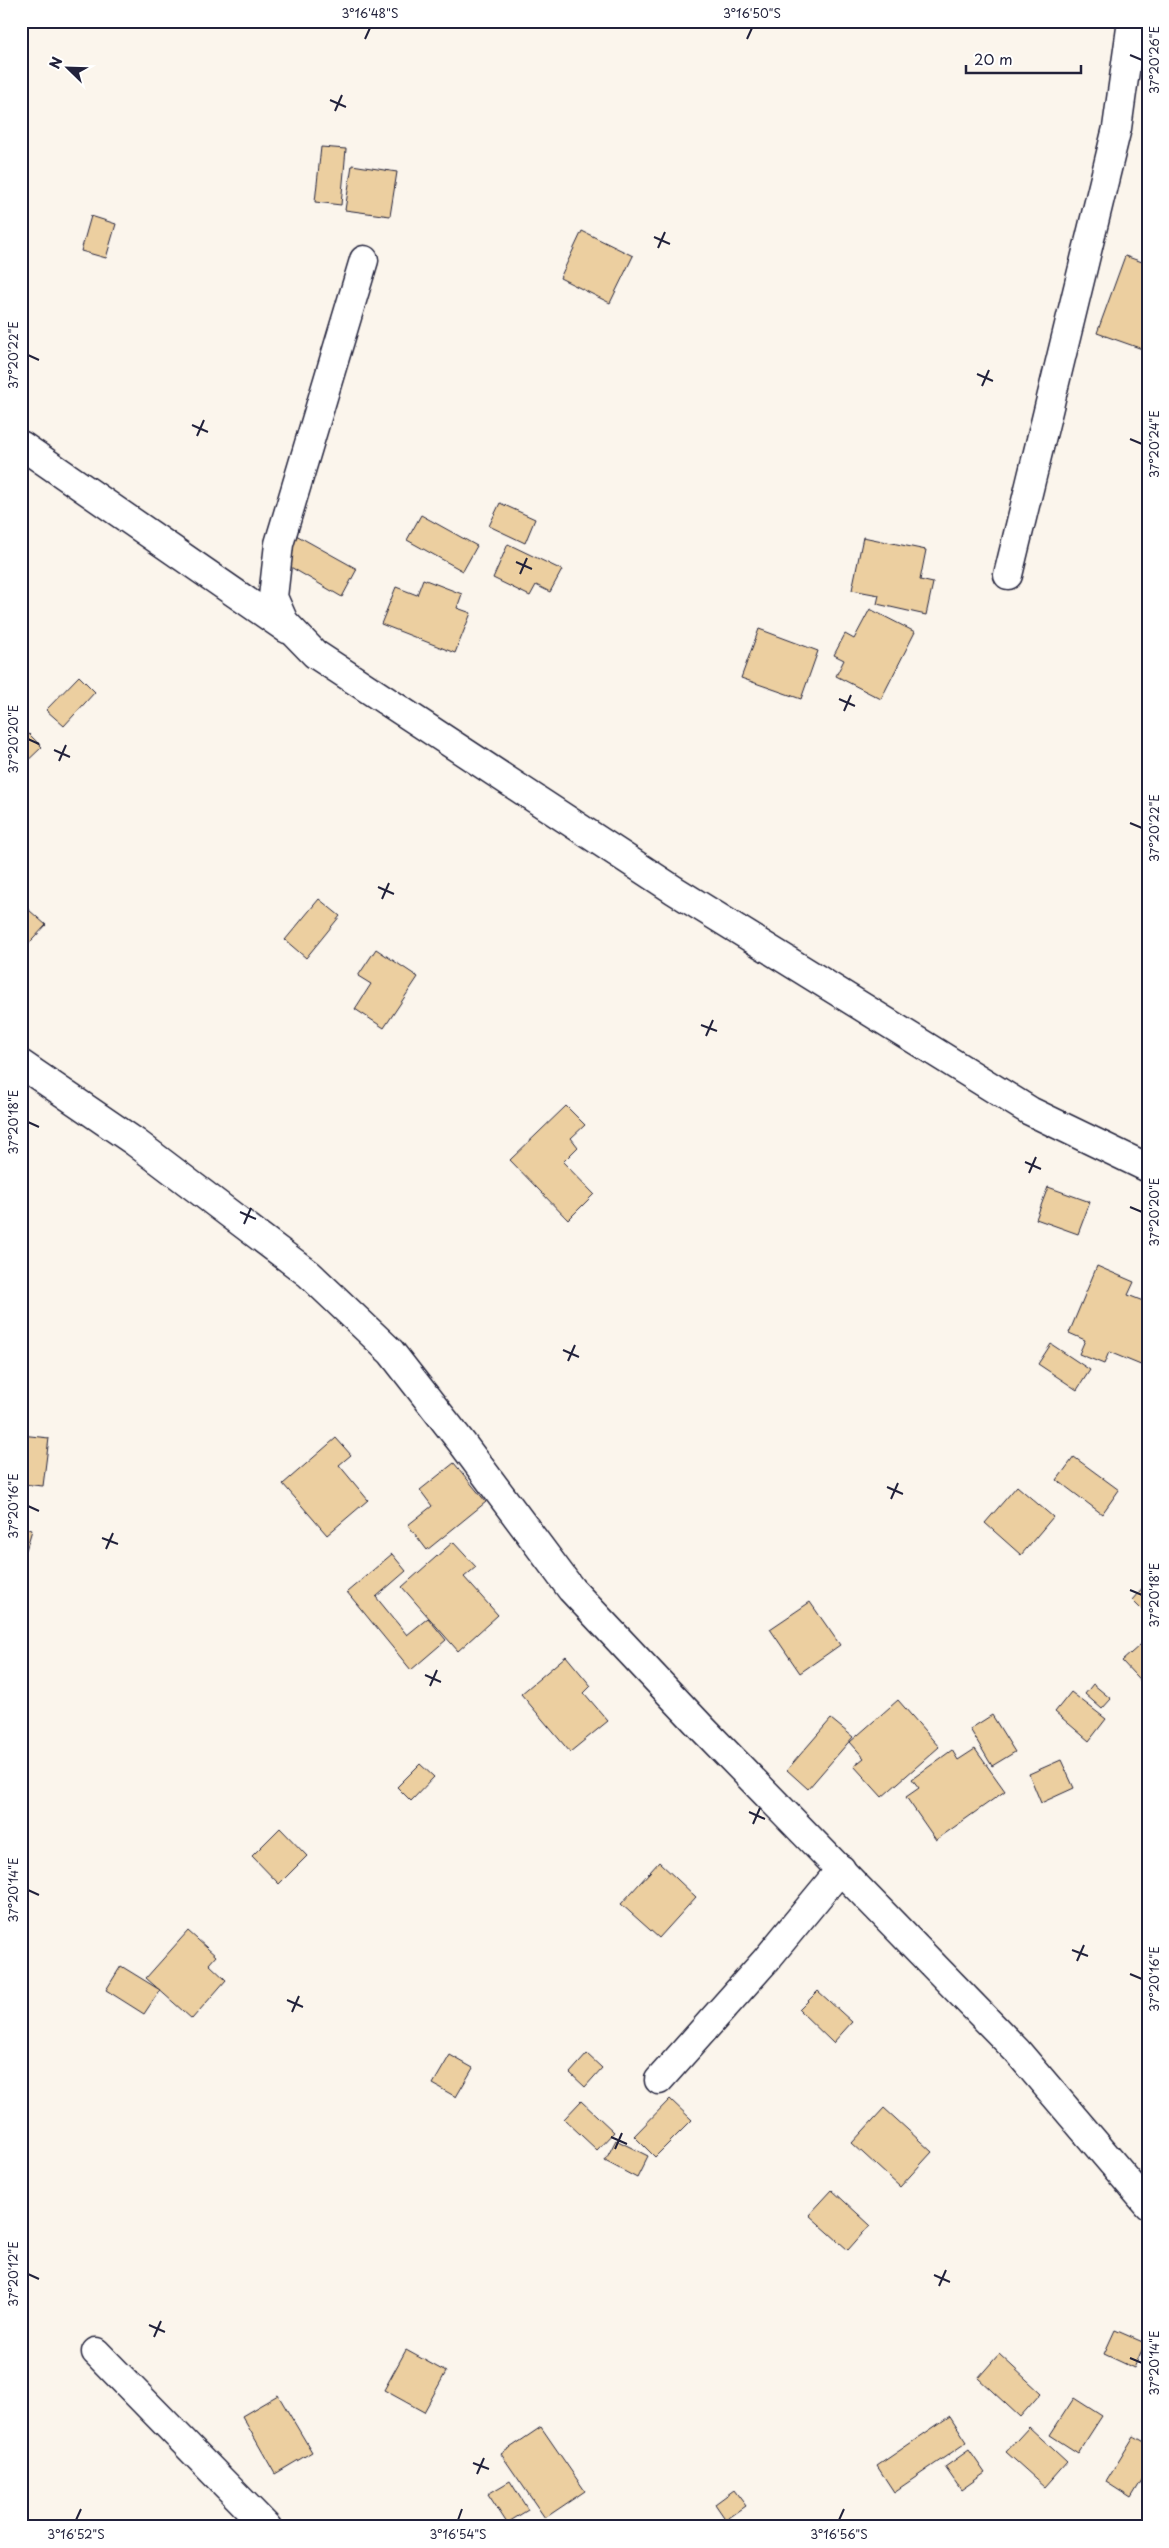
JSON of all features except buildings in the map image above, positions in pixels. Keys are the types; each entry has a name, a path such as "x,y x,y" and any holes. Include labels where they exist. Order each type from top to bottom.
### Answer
{"street":[{"path":"1008,575 1116,128 1132,21"},
{"path":"364,260 279,544 274,597 284,622 315,654 682,895 1030,1111 1148,1168"},
{"path":"21,445 297,636"},
{"path":"21,1064 135,1142 309,1274 391,1352 462,1443 571,1589 1016,2051 1148,2205"},
{"path":"659,2080 766,1960 841,1870"},
{"path":"96,2352 267,2527"}]}
